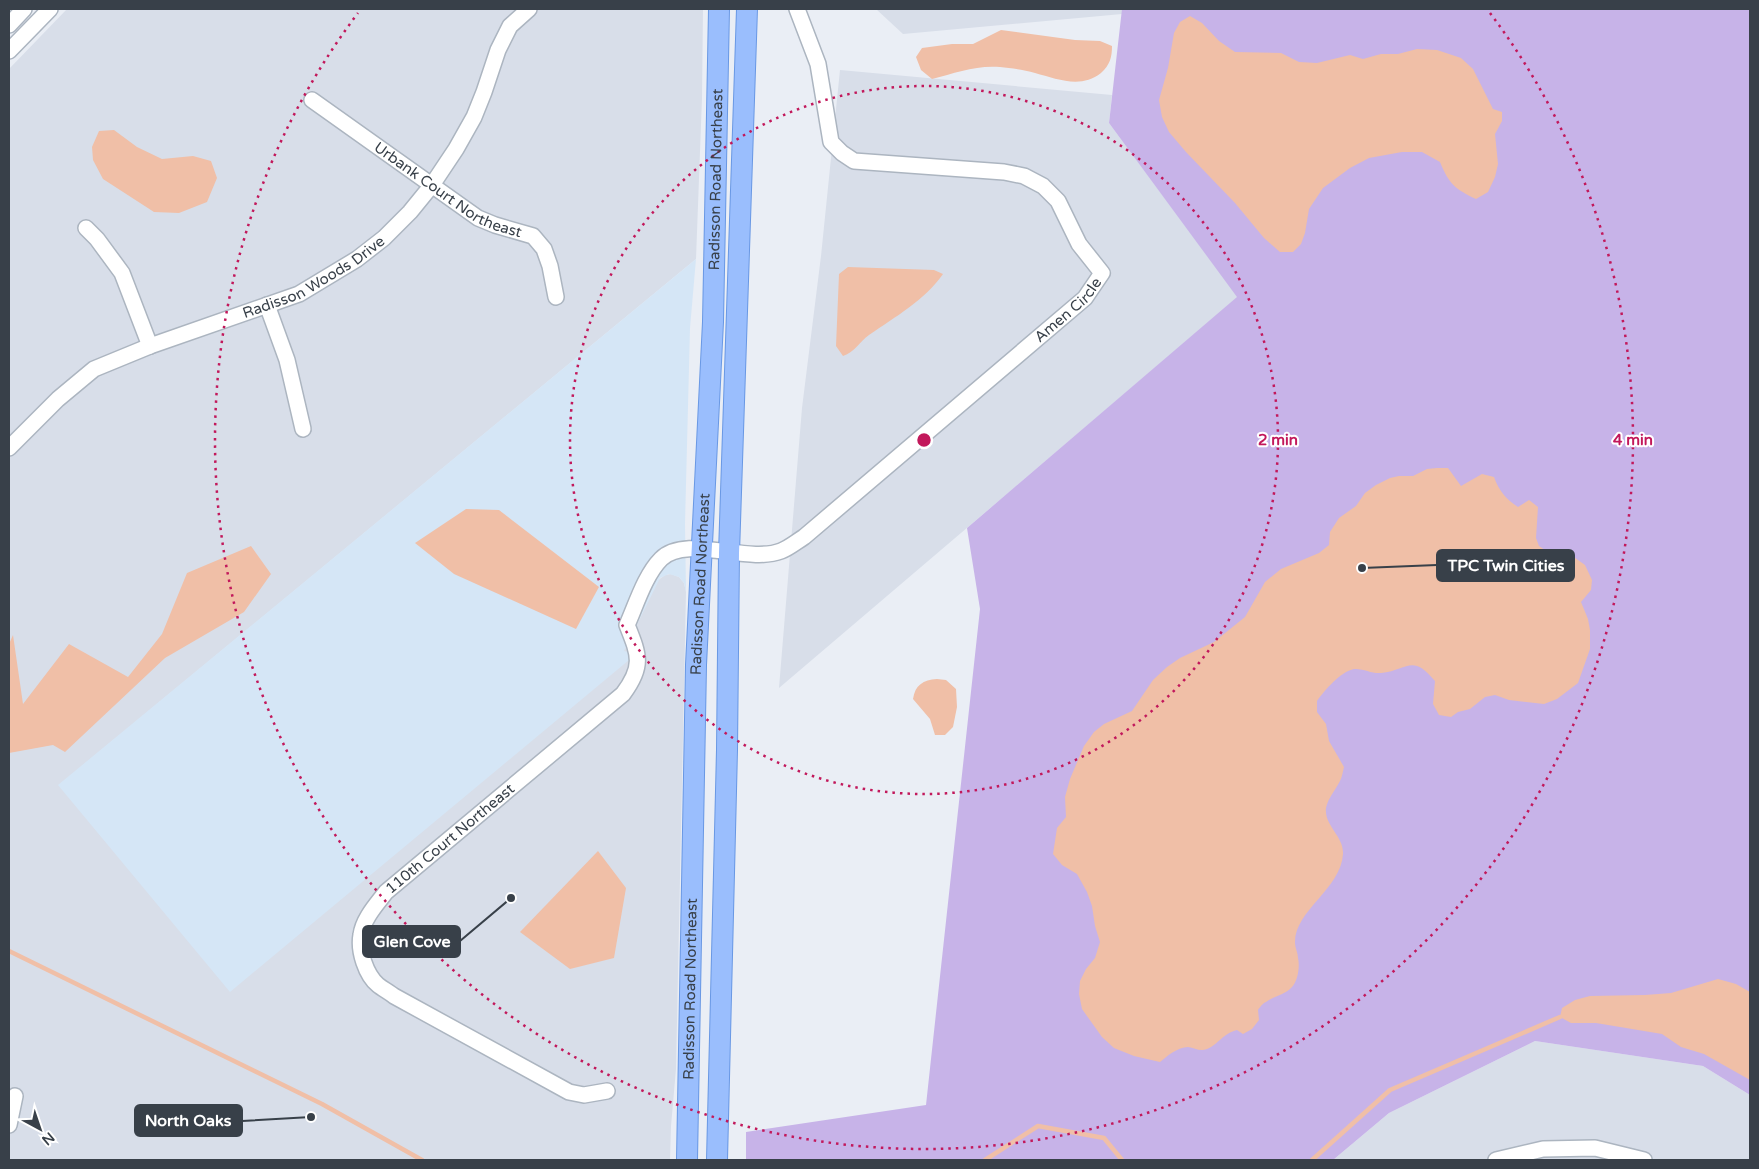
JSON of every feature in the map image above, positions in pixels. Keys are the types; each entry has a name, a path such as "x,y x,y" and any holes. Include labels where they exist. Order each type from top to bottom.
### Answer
{"main road":[{"name":"Radisson Road Northeast","path":"686,1160 696,665 713,322 719,9"},
{"name":"Radisson Road Northeast","path":"717,1160 730,552 747,9"}],"street":[{"path":"9,25 24,9"},
{"path":"9,51 50,9"},
{"name":"Radisson Woods Drive","path":"9,448 58,399 94,369 150,346 299,294 357,259 384,238 410,212 432,185 456,149 474,117 498,50 510,26 529,9"},
{"name":"Amen Circle","path":"730,552 766,554 780,552 804,537 1085,298 1102,273 1079,244 1058,201 1043,186 1024,176 1004,172 854,161 842,154 831,142 818,64 797,9"},
{"name":"Urbank Court Northeast","path":"312,100 478,218 533,236 544,249 550,266 556,297"},
{"path":"86,228 97,239 122,273 150,346"},
{"path":"267,306 287,360 303,429"},
{"name":"110th Court Northeast","path":"606,1091 584,1095 569,1092 394,996 377,984 367,969 360,935 369,914 386,892 623,694 632,682 637,669 637,651 627,625 649,577 659,561 667,554 685,548 730,552"},
{"path":"9,1125 15,1096"},
{"path":"1496,1160 1543,1149 1595,1148 1644,1160"}],"shaded area":[{"path":"67,9 703,9 696,259 59,785 629,660 628,652 622,652 657,581 665,575 671,574 679,577 684,583 686,592 676,1069 670,1160 9,1160 9,69"},
{"path":"876,9 1122,9 1122,14 903,34"},
{"path":"1122,9 1750,9 1750,1095 1703,1066 1535,1041 1389,1113 1333,1160 746,1160 746,1132 926,1105 980,609 967,528 1237,297 1109,123"},
{"path":"1190,16 1202,23 1219,41 1235,52 1281,53 1299,62 1317,63 1350,55 1363,59 1381,54 1398,54 1417,49 1437,50 1461,58 1473,69 1493,109 1502,112 1502,121 1495,134 1498,164 1495,177 1488,192 1476,199 1463,192 1446,176 1440,162 1422,152 1402,152 1369,158 1350,168 1323,188 1309,209 1301,244 1293,252 1280,252 1264,238 1235,203 1186,152 1169,132 1162,117 1159,100 1168,68 1174,33 1180,22"},
{"path":"1001,30 1075,40 1100,41 1112,46 1111,57 1107,67 1101,73 1085,81 1077,82 1000,67 974,68 932,79 921,70 916,57 922,48 952,44 973,44"},
{"path":"840,70 1112,95 1109,123 1238,297 779,688 802,408 821,256"},
{"path":"114,130 137,147 162,159 193,156 211,161 217,178 207,202 179,213 154,212 103,179 93,160 92,147 99,131"},
{"path":"696,259 690,328 685,524 686,592 684,583 679,577 669,574 660,578 624,651 628,652 629,660 230,992 58,785"},
{"path":"848,267 934,270 943,274 919,300 869,335 851,352 843,356 836,346 839,274"},
{"path":"1448,468 1461,486 1482,474 1494,477 1503,494 1518,507 1529,500 1538,507 1536,538 1539,546 1554,556 1571,555 1585,565 1592,580 1591,590 1581,602 1588,619 1590,649 1578,683 1557,699 1544,704 1509,700 1495,695 1485,697 1470,709 1458,712 1451,717 1439,715 1433,704 1435,681 1427,672 1415,665 1381,673 1354,669 1343,674 1317,701 1317,712 1326,724 1329,741 1344,767 1341,779 1326,808 1328,820 1340,842 1343,854 1335,878 1309,910 1297,931 1295,943 1299,969 1294,984 1286,992 1262,1005 1258,1010 1259,1020 1252,1029 1243,1034 1237,1030 1232,1032 1207,1049 1180,1048 1160,1062 1134,1056 1114,1048 1102,1037 1082,1009 1079,994 1080,981 1086,969 1095,958 1100,942 1092,906 1077,874 1062,865 1053,854 1057,828 1066,817 1065,797 1070,779 1084,746 1094,732 1104,724 1132,711 1153,680 1167,667 1180,658 1214,642 1245,617 1265,582 1281,569 1319,553 1329,545 1330,532 1339,518 1356,506 1365,493 1390,478 1413,476 1427,469"},
{"path":"466,509 499,510 599,587 576,629 454,574 415,543"},
{"path":"251,546 271,574 244,612 165,658 65,752 53,745 9,753 9,644 13,635 23,704 69,644 128,677 162,634 187,573"},
{"path":"937,679 946,680 956,689 957,707 953,727 945,735 935,735 930,719 913,699 916,690 921,684"},
{"path":"598,851 626,888 614,958 570,969 520,932"},
{"path":"1718,979 1736,984 1750,992 1750,1080 1704,1054 1681,1047 1662,1034 1596,1023 1571,1023 1560,1017 1562,1008 1575,1000 1590,996 1671,993"},
{"path":"1535,1041 1703,1066 1750,1095 1750,1160 1333,1160 1389,1113"}],"waterway":[{"path":"9,951 322,1104 422,1160"},
{"path":"1312,1160 1390,1090 1560,1017"},
{"path":"985,1160 1038,1126 1104,1138 1122,1160"}],"place":[{"name":"TPC Twin Cities","path":"1362,568"},
{"name":"Glen Cove","path":"511,898"},
{"name":"North Oaks","path":"311,1117"}]}
